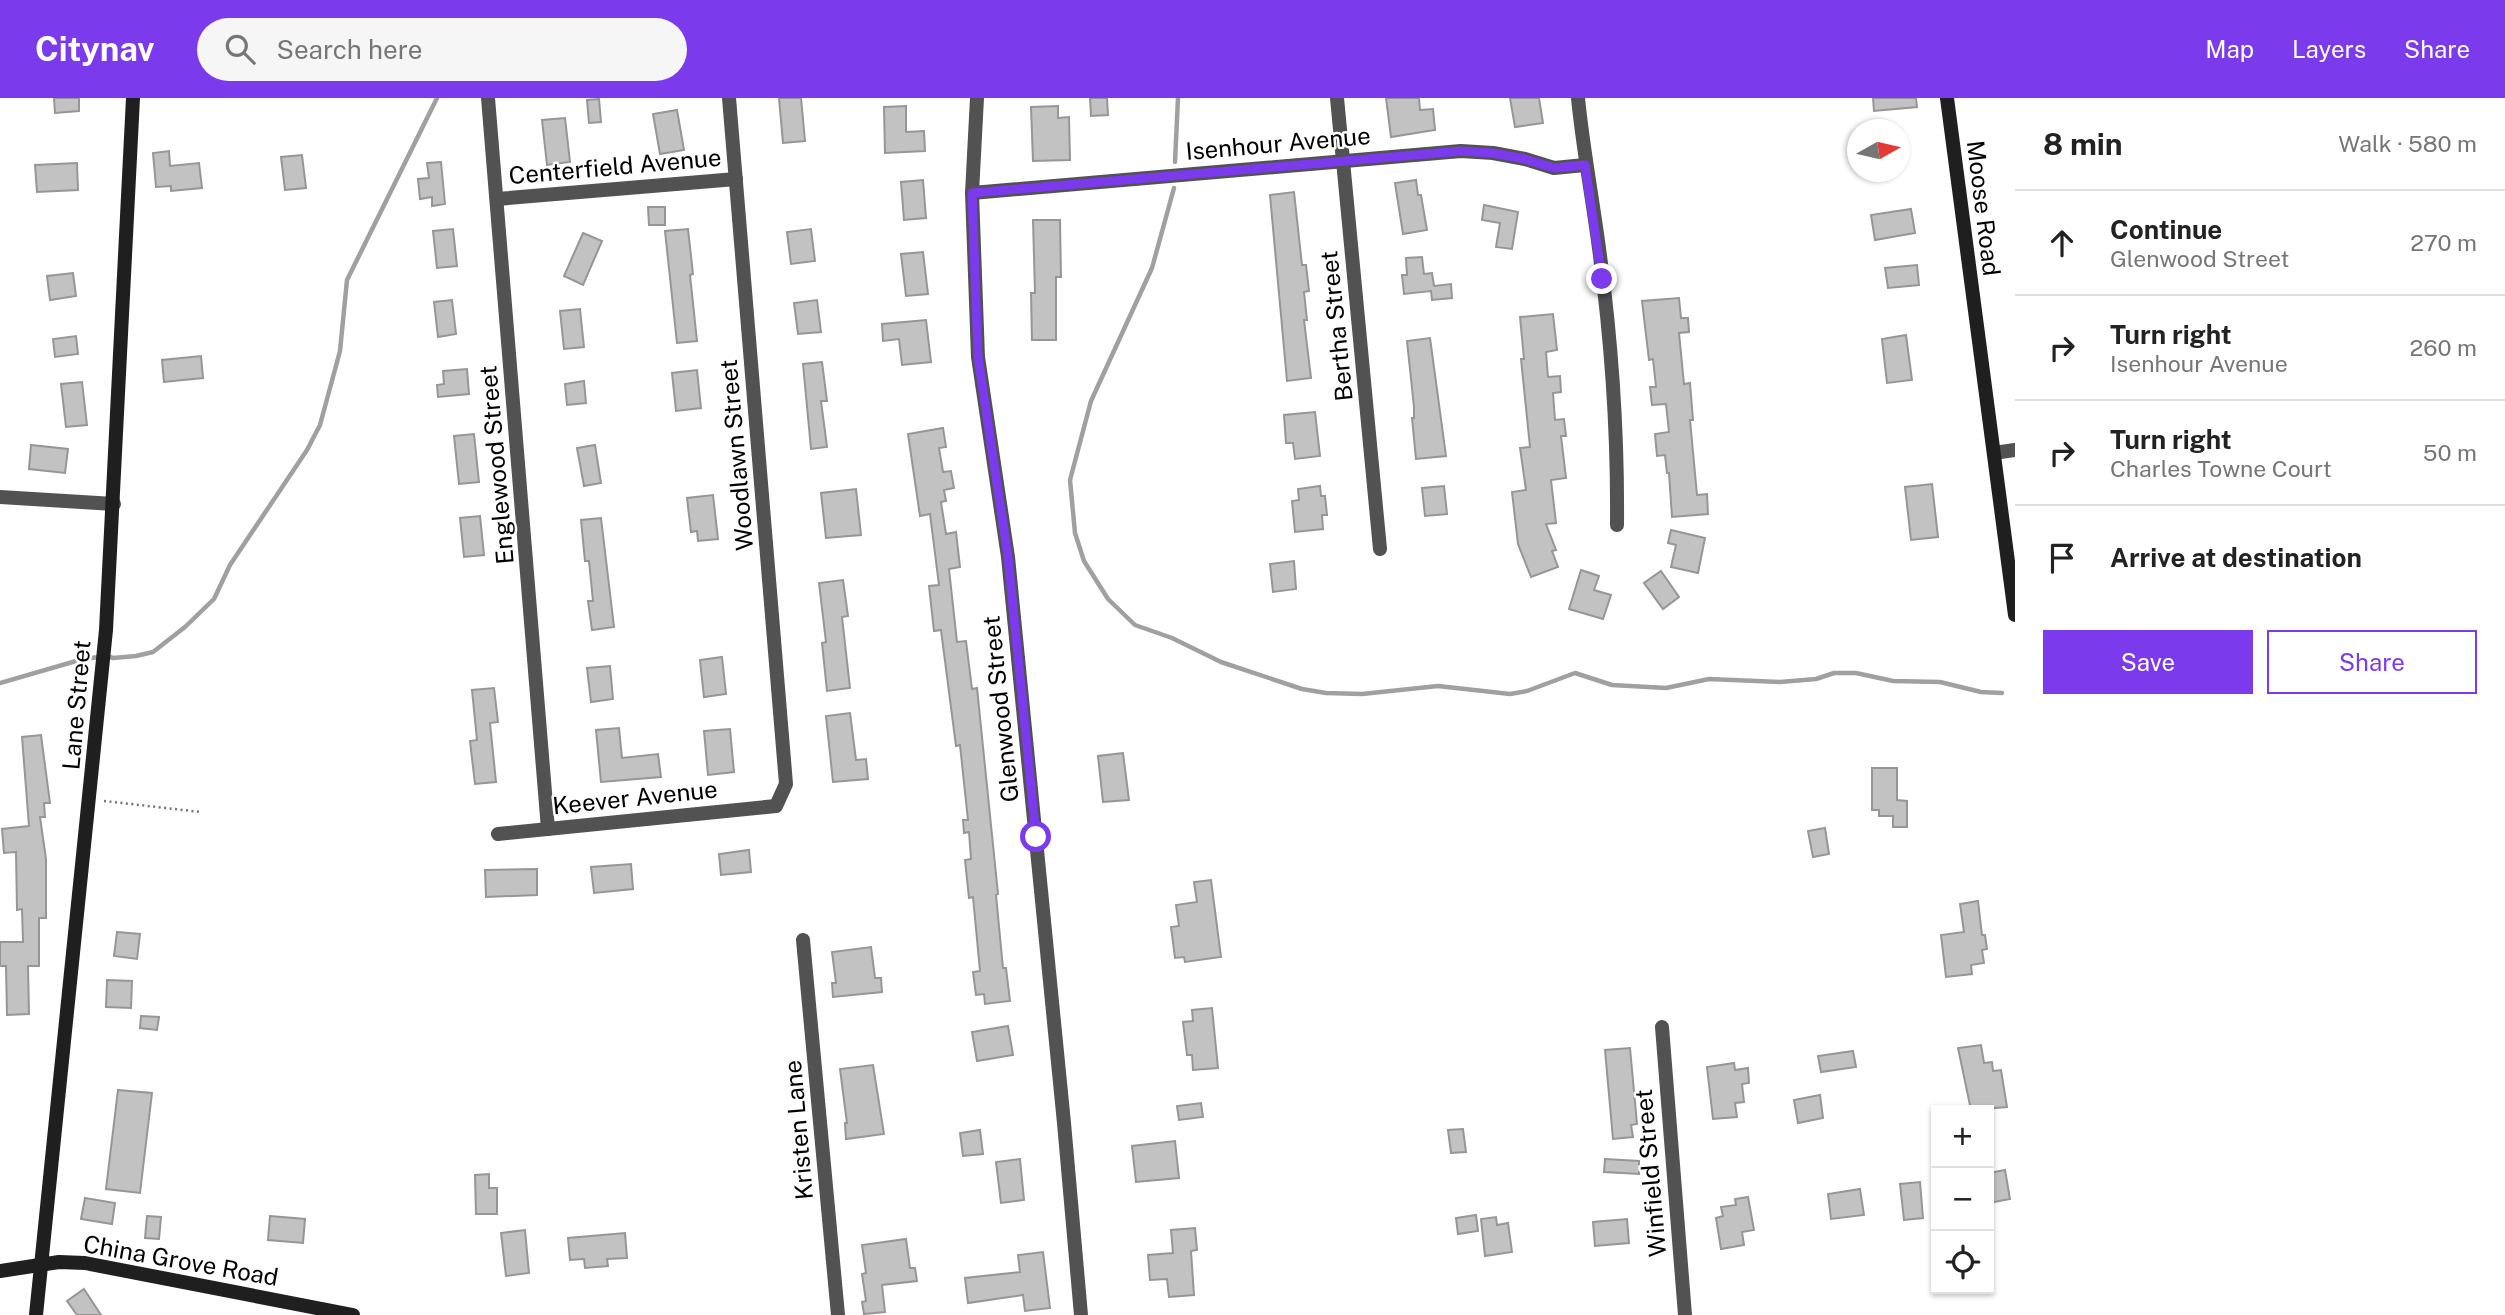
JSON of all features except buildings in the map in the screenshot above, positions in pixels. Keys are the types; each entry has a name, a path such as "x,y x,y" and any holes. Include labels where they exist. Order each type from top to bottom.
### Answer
{"main road":[{"name":"Lane Street","path":"36,1315 106,630 133,98"},
{"name":"Moose Road","path":"1947,98 2015,615"},
{"name":"China Grove Road","path":"0,1271 41,1264 85,1263 307,1311 353,1315"}],"street":[{"name":"Englewood Street","path":"488,98 548,829"},
{"name":"Woodlawn Street","path":"729,98 786,784 776,806"},
{"name":"Glenwood Street","path":"977,98 972,193 978,357 1009,570 1081,1315"},
{"name":"Bertha Street","path":"1337,98 1380,549"},
{"path":"1578,98 1585,165 1597,231 1611,360 1617,447 1617,525"},
{"name":"Isenhour Avenue","path":"972,193 1461,151 1493,153 1554,168 1585,165"},
{"name":"Centerfield Avenue","path":"497,199 736,179"},
{"path":"1994,453 2015,450"},
{"path":"0,497 114,504"},
{"name":"Keever Avenue","path":"498,834 776,806"},
{"name":"Kristen Lane","path":"803,940 838,1315"},
{"name":"Winfield Street","path":"1662,1027 1685,1315"}],"path":[{"path":"90,799 201,812"}],"waterway":[{"path":"0,683 83,659 136,656 153,652 185,627 214,599 230,565 307,450 320,425 340,351 347,280 437,98"},
{"path":"1175,162 1178,98"},
{"path":"1174,188 1152,268 1091,401 1070,480 1075,533 1084,561 1108,599 1135,625 1172,638 1221,662 1302,689 1326,693 1362,694 1438,686 1510,694 1527,691 1575,673 1612,685 1666,688 1709,679 1780,682 1816,679 1834,673 1856,673 1893,681 1940,682 1981,692 2002,693"}],"route":[{"path":"1036,837 1008,557 978,357 972,193 1461,151 1493,153 1554,168 1585,165 1602,279"}]}
